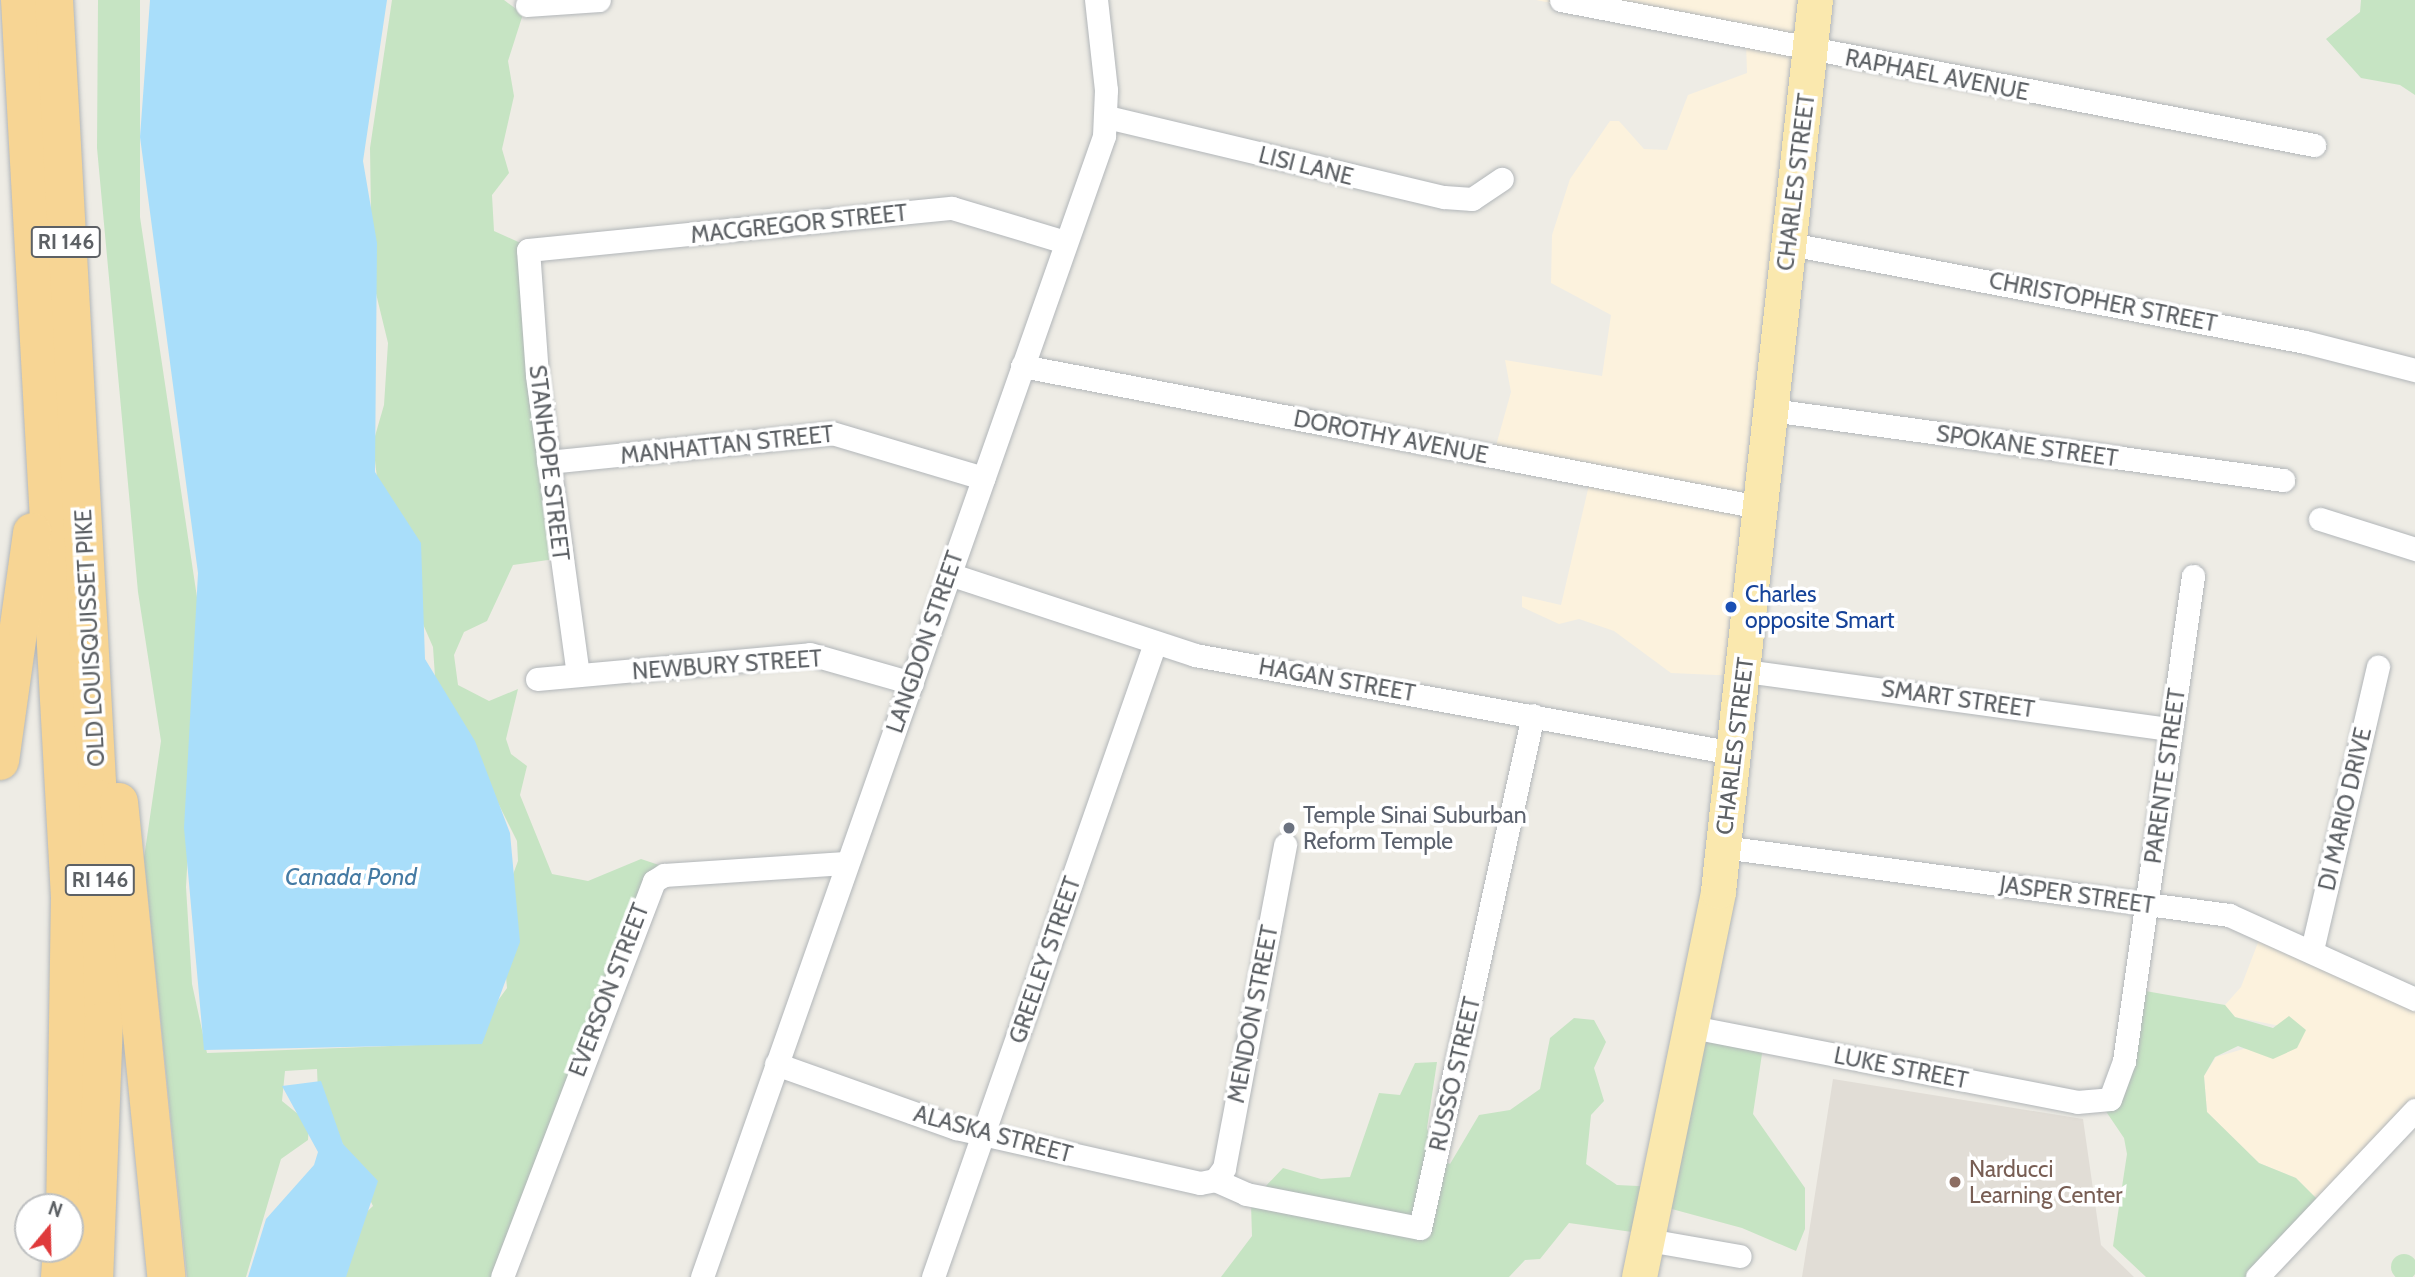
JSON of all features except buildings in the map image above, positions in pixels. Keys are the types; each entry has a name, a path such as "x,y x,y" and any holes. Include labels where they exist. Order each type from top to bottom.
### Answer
{"highway":[{"name":"OLD LOUISQUISSET PIKE","path":"20,0 70,897 65,1193"},
{"name":"OLD LOUISQUISSET PIKE","path":"54,0 83,484 104,1021 94,1277"},
{"path":"0,761 29,573 43,425"},
{"path":"83,484 132,903 166,1277"}],"main road":[{"name":"CHARLES STREET","path":"1639,1277 1692,1027 1723,847 1745,671 1759,507 1815,0"}],"street":[{"path":"527,5 599,0"},
{"name":"LANGDON STREET","path":"702,1277 845,863 912,683 1107,117 1096,0"},
{"name":"RAPHAEL AVENUE","path":"1561,0 1811,52 2314,145"},
{"name":"LISI LANE","path":"1107,117 1444,197 1472,199 1502,179"},
{"name":"MACGREGOR STREET","path":"528,250 953,208 1065,242"},
{"name":"CHRISTOPHER STREET","path":"1790,244 2292,339 2415,370"},
{"name":"STANHOPE STREET","path":"528,250 548,462 578,675"},
{"name":"DOROTHY AVENUE","path":"1022,366 1759,507"},
{"name":"SPOKANE STREET","path":"1771,410 2283,480"},
{"name":"MANHATTAN STREET","path":"548,462 832,433 983,478"},
{"path":"2320,519 2415,550"},
{"name":"HAGAN STREET","path":"949,574 1155,643 1733,753"},
{"name":"PARENTE STREET","path":"2110,1099 2124,1061 2193,576"},
{"name":"GREELEY STREET","path":"933,1277 985,1135 1155,643"},
{"name":"NEWBURY STREET","path":"537,679 810,654 912,683"},
{"name":"DI MARIO DRIVE","path":"2312,950 2378,667"},
{"name":"SMART STREET","path":"1745,671 2171,729"},
{"name":"RUSSO STREET","path":"1215,1180 1246,1194 1420,1228 1533,715"},
{"name":"MENDON STREET","path":"1215,1180 1224,1168 1285,845"},
{"name":"JASPER STREET","path":"1723,847 2242,918 2415,999"},
{"name":"EVERSON STREET","path":"502,1277 654,881 664,875 845,863"},
{"name":"LUKE STREET","path":"1692,1027 2077,1102 2110,1099"},
{"name":"ALASKA STREET","path":"776,1064 985,1135 1200,1183 1215,1180"},
{"path":"2257,1277 2415,1110"},
{"path":"1648,1240 1740,1256"}],"shaded area":[{"path":"1536,0 1814,0 1739,676 1671,673 1614,631 1579,619 1559,624 1522,607 1522,596 1561,605 1589,485 1492,460 1511,392 1505,360 1602,376 1611,315 1551,283 1552,235 1570,179 1610,121 1619,121 1644,149 1667,150 1688,95 1747,73 1746,42"},
{"path":"2262,932 2415,1007 2415,1119 2326,1208 2296,1178 2259,1163 2207,1112 2204,1076 2216,1057 2305,1031 2235,1017 2225,1005 2241,987"},
{"name":"Narducci Learning Center","path":"1833,1079 2083,1119 2101,1245 2134,1277 1802,1277"}],"green space":[{"path":"98,0 140,0 140,217 201,624 186,887 192,984 207,1053 443,1044 474,1034 507,988 500,909 518,861 517,841 435,677 433,647 405,583 377,478 373,443 384,405 388,343 372,277 370,148 392,0 504,0 523,14 508,61 514,96 502,149 509,173 492,195 494,231 538,251 562,558 513,565 487,621 464,632 454,655 458,685 489,701 518,689 506,739 511,754 527,766 520,795 552,874 588,881 641,859 677,871 653,891 503,1277 341,1277 358,1220 373,1206 318,1093 317,1069 285,1071 282,1101 309,1123 308,1140 281,1159 246,1277 187,1277 144,858 161,741 138,592 97,148"},
{"path":"2361,0 2415,0 2415,95 2400,85 2361,78 2326,39 2360,12"},
{"path":"2134,989 2225,1005 2235,1017 2273,1028 2289,1016 2306,1030 2297,1048 2273,1059 2238,1046 2215,1057 2204,1076 2207,1112 2259,1163 2296,1178 2326,1208 2265,1277 2146,1277 2113,1246 2127,1154 2124,1138 2099,1101 2113,1085"},
{"path":"1574,1018 1594,1020 1606,1042 1594,1068 1604,1101 1591,1115 1586,1164 1617,1185 1658,1187 1693,1035 1763,1047 1753,1114 1805,1188 1805,1229 1796,1251 1742,1228 1657,1205 1646,1234 1569,1223 1540,1259 1525,1260 1509,1277 1221,1277 1252,1236 1251,1204 1283,1168 1321,1179 1350,1177 1379,1093 1400,1095 1415,1063 1437,1062 1427,1128 1436,1156 1450,1164 1479,1115 1510,1110 1540,1089 1550,1038"},
{"path":"2404,1254 2413,1258 2417,1267 2413,1276 2404,1280 2395,1276 2391,1267 2395,1258"}],"water":[{"name":"Canada Pond","path":"150,0 387,0 363,161 377,243 375,472 421,543 425,659 475,741 510,833 520,942 482,1044 204,1050 184,828 198,573 140,137"},
{"path":"321,1081 343,1144 378,1181 346,1277 248,1277 266,1219 314,1165 318,1152 282,1086"}],"place":[{"name":"Charles opposite Smart","path":"1731,607"},
{"name":"Temple Sinai Suburban Reform Temple","path":"1289,828"},
{"name":"Narducci Learning Center","path":"1955,1182"}]}
